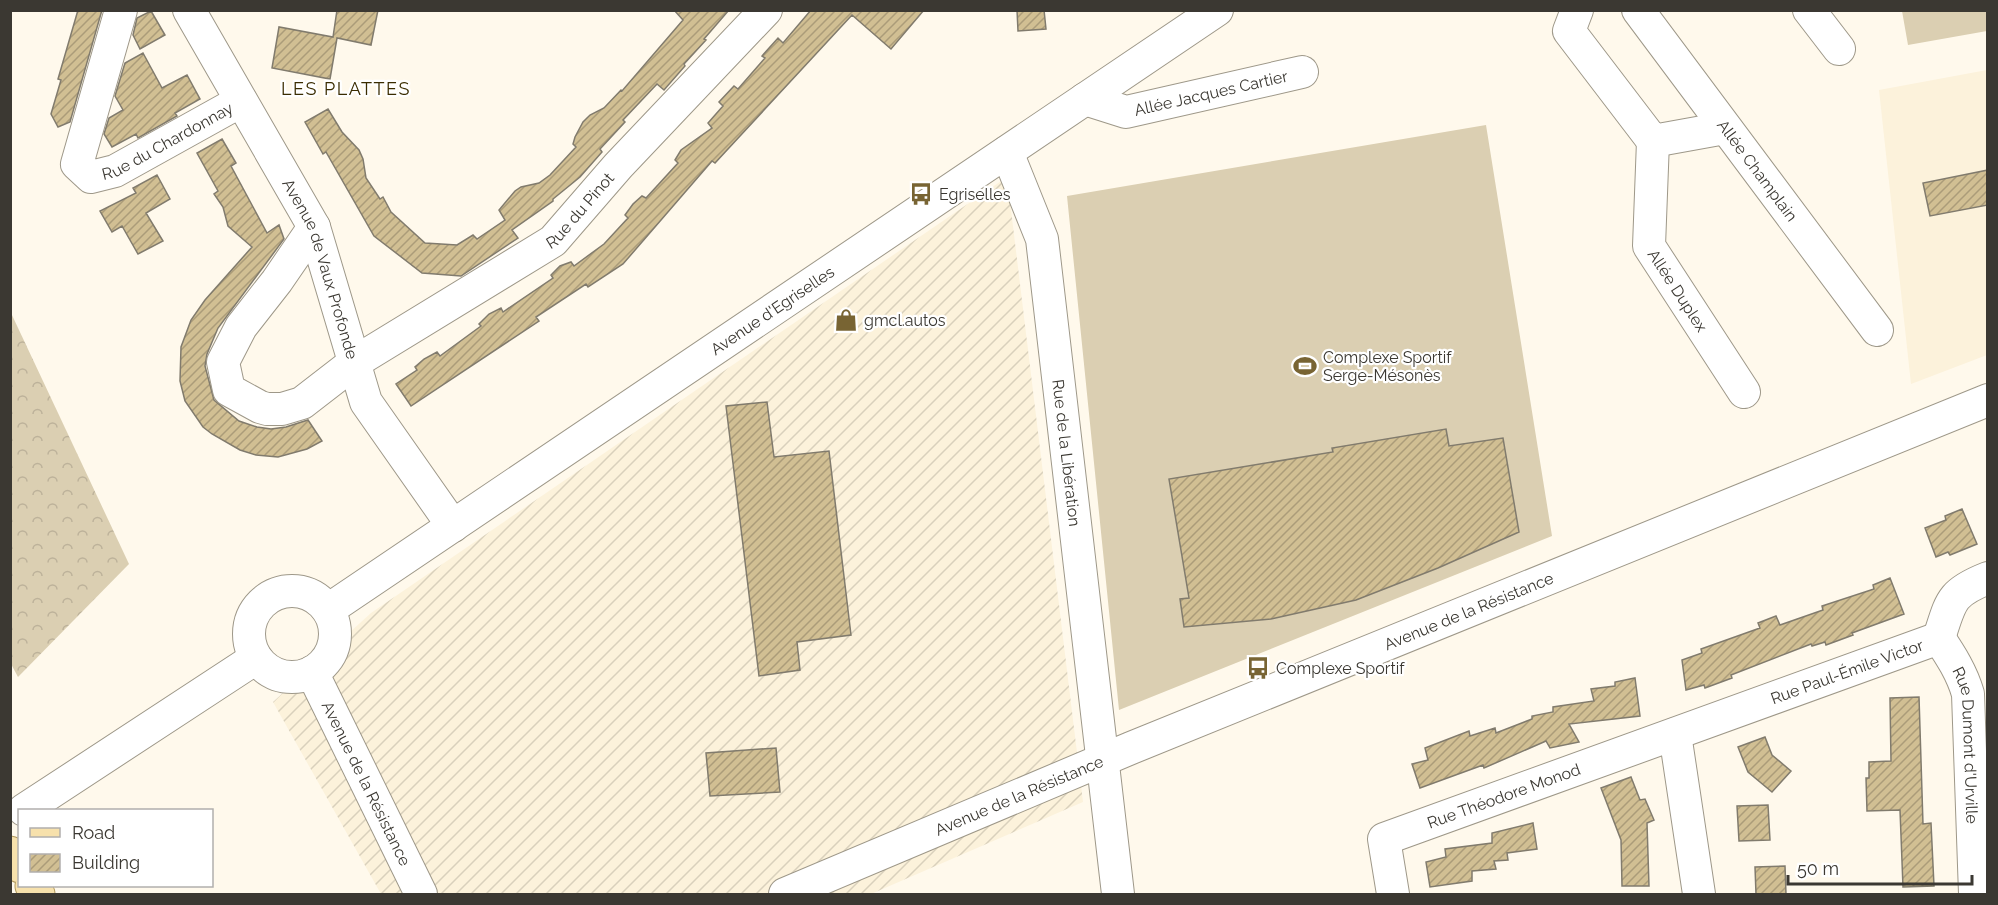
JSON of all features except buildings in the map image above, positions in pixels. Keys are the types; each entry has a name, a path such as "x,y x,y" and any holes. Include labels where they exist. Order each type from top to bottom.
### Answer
{"street":[{"name":"Rue du Chardonnay","path":"121,10 76,164 91,177 115,171 241,101"},
{"name":"Avenue de Vaux Profonde","path":"189,10 314,227 366,402 453,526"},
{"name":"Rue du Pinot","path":"314,227 241,327 223,362 229,390 260,407 282,409 302,403 355,362 553,241 618,166 766,10"},
{"name":"Avenue d'Egriselles","path":"328,610 1217,10"},
{"path":"1577,10 1569,31 1653,141 1725,128"},
{"name":"Allée Champlain","path":"1638,10 1877,330"},
{"path":"1809,10 1839,49"},
{"name":"Allée Jacques Cartier","path":"1085,99 1126,112 1302,72"},
{"name":"Allée Duplex","path":"1653,141 1649,246 1744,392"},
{"name":"Rue de la Libération","path":"1007,152 1042,239 1118,894"},
{"name":"Avenue de la Résistance","path":"785,894 1102,760 1988,400"},
{"name":"Rue Paul-Émile Victor","path":"1675,734 1939,638 1948,607 1955,595 1967,586 1988,578"},
{"path":"280,592 307,593 319,600 328,610 333,621 334,645 326,660 312,672 288,677 276,674 265,668 256,658 250,646 248,633 254,613 268,598 280,592"},
{"name":"Rue Dumont d'Urville","path":"1939,638 1957,666 1968,694 1975,894"},
{"path":"26,809 256,658"},
{"name":"Avenue de la Résistance","path":"312,672 421,894"},
{"path":"1675,734 1699,894"},
{"name":"Rue Théodore Monod","path":"1393,894 1384,839 1675,734"}],"shaded area":[{"path":"1987,70 1987,355 1911,384 1879,90"},
{"path":"1007,177 1083,802 871,894 381,894 273,702 371,613"}],"green space":[{"path":"1902,11 1987,11 1987,31 1908,45"},
{"name":"Complexe Sportif Serge-Mésonès","path":"1486,125 1552,536 1119,710 1067,196"},
{"path":"11,313 129,564 18,677 10,662"}],"place":[{"name":"Egriselles","path":"921,194"},
{"name":"gmcl.autos","path":"846,320"},
{"name":"Complexe Sportif Serge-Mésonès","path":"1305,366"},
{"name":"Complexe Sportif","path":"1258,668"}],"district":[{"name":"LES PLATTES","path":"346,88"}]}
